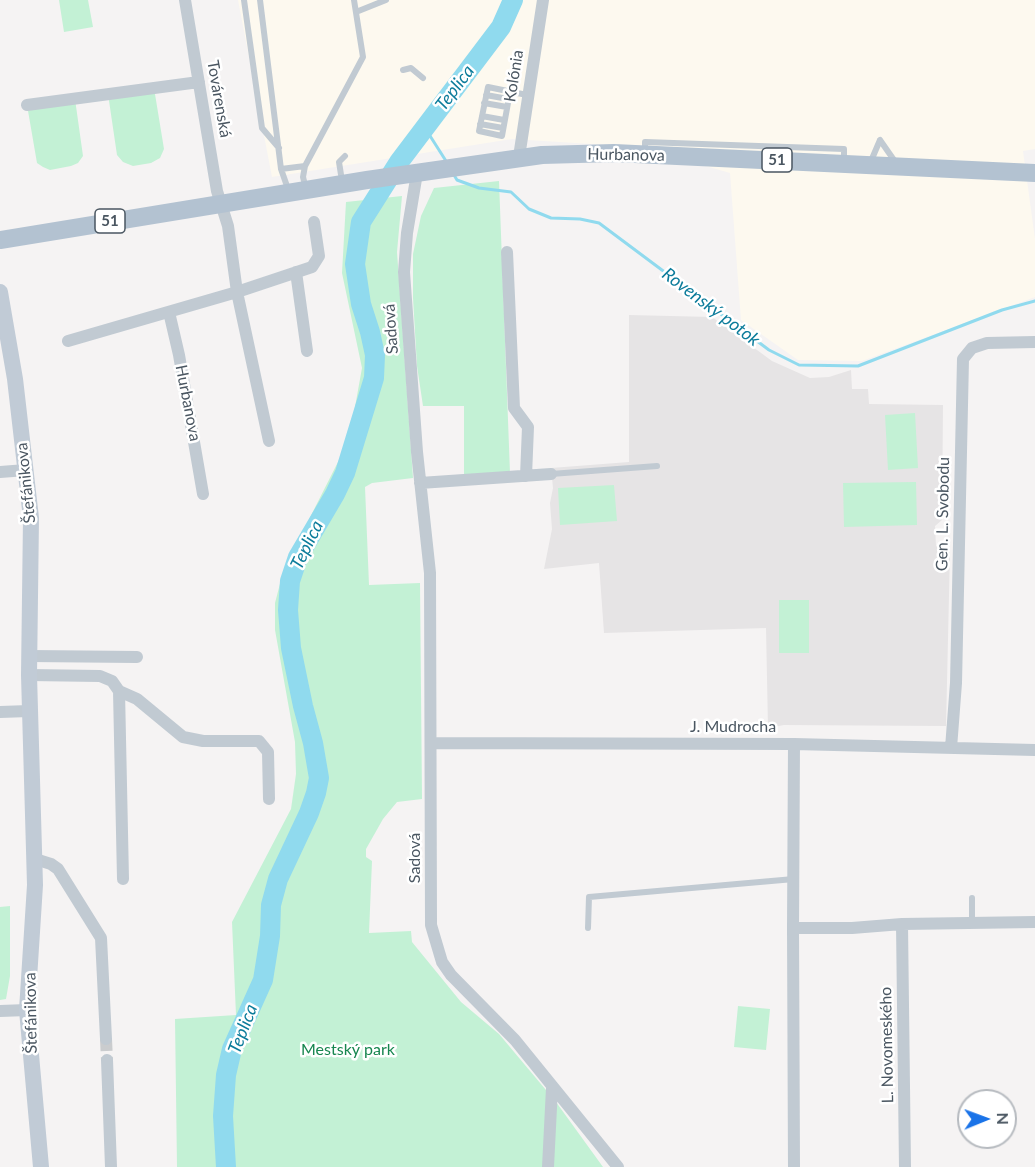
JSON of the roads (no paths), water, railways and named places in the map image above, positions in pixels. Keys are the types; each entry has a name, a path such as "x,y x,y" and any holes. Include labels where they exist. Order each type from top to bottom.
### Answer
{"main road":[{"name":"Hurbanova","path":"0,240 519,157 614,153 645,148 869,165 1035,173"}],"street":[{"name":"Továrenská","path":"185,0 220,204"},
{"name":"Kolónia","path":"519,157 543,0"},
{"path":"27,105 199,82"},
{"name":"Sadová","path":"411,174 404,272 420,483 430,573 431,925 436,947 451,975 515,1040 618,1167"},
{"path":"220,204 228,226 237,292 269,441"},
{"path":"68,341 237,292 312,267 320,256 314,222"},
{"path":"507,252 514,408 528,427 526,476"},
{"path":"296,272 307,351"},
{"name":"Štefánikova","path":"0,292 15,379 32,535 29,711 35,859 27,1010 41,1167"},
{"name":"Hurbanova","path":"168,312 179,355 203,494"},
{"name":"Gen. L. Svobodu","path":"951,748 956,683 963,359 972,348 987,343 1035,342"},
{"path":"0,472 26,470"},
{"path":"420,483 551,474"},
{"path":"29,656 137,657"},
{"path":"29,675 100,676 112,681 119,692 123,879"},
{"path":"119,692 137,699 183,737 203,741 259,741 268,752 269,799"},
{"path":"0,712 29,711"},
{"name":"J. Mudrocha","path":"430,743 794,744 1035,750"},
{"path":"794,744 794,1167"},
{"path":"35,859 58,869 101,938 106,1039"},
{"path":"793,928 1035,922"},
{"name":"L. Novomeského","path":"902,924 905,1167"},
{"path":"0,1011 27,1010"},
{"path":"107,1060 111,1167"},
{"path":"548,1167 552,1088"}],"lane":[{"path":"244,0 262,128 279,148"},
{"path":"260,0 281,169 297,191"},
{"path":"297,191 305,166 363,57 354,0"},
{"path":"356,12 386,0"},
{"path":"403,70 411,68 423,78"},
{"path":"509,95 502,136 479,131 488,87 509,95 527,95"},
{"path":"484,103 507,107"},
{"path":"482,116 504,120"},
{"path":"869,165 880,140 898,166"},
{"path":"342,184 339,162 345,156"},
{"path":"281,169 305,166"},
{"path":"551,474 657,466"},
{"path":"588,928 589,897 794,879"},
{"path":"972,898 972,922"}],"waterway":[{"name":"Teplica","path":"226,1167 223,1116 226,1075 232,1049 263,980 270,936 271,905 278,879 309,813 319,778 291,648 288,610 290,581 298,557 345,473 374,378 375,355 361,304 355,264 361,222 399,162 501,27 513,0"},
{"name":"Rovenský potok","path":"425,128 446,161"},
{"name":"Rovenský potok","path":"454,175 457,180 479,188 511,192 529,209 551,218 580,219 599,223 769,350 799,365 858,366 1002,310 1035,301"}],"tunnel":[{"path":"106,1039 107,1060"}],"park label":[{"name":"Mestský park","path":"348,1050"}]}
